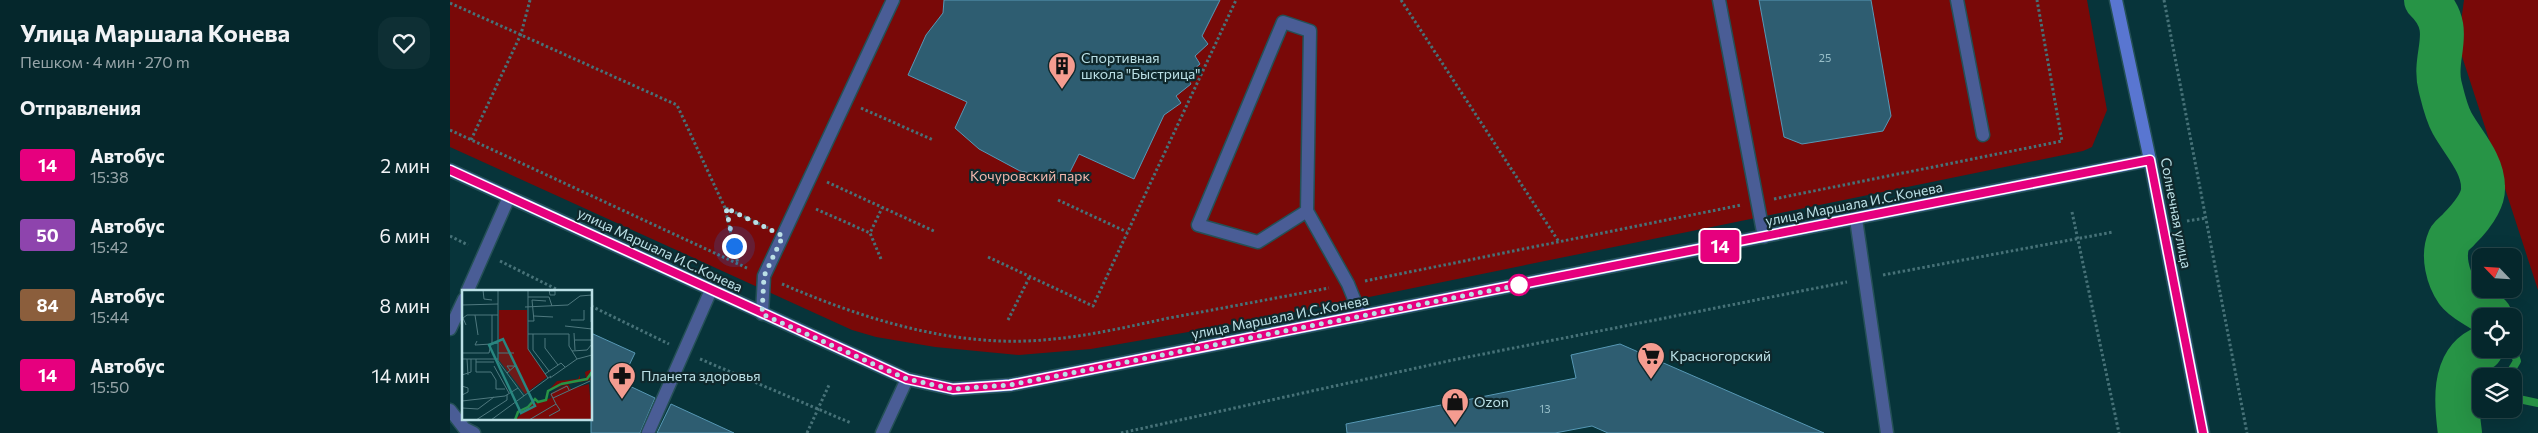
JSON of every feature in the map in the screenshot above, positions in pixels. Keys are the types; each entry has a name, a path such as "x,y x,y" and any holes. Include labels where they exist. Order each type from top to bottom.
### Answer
{"main road":[{"name":"Солнечная улица","path":"2116,0 2150,160 2202,433"},
{"name":"улица Маршала И.С.Конева","path":"450,170 907,379 953,389 1010,385 2150,160"}],"street":[{"path":"762,314 764,276 893,0"},
{"path":"1719,0 1764,237"},
{"path":"1957,0 1982,135"},
{"path":"1307,211 1258,242 1198,225 1283,22 1310,31 1307,211 1348,284 1361,316"},
{"path":"468,290 509,197"},
{"path":"1856,219 1887,433"},
{"path":"648,433 711,290"},
{"path":"450,329 462,304"},
{"path":"882,433 907,379"},
{"path":"450,410 464,428 474,433"}],"path":[{"path":"471,140 521,34 530,0"},
{"path":"988,257 1093,306 1236,0"},
{"path":"1400,0 1559,242"},
{"path":"2037,0 2062,140"},
{"path":"2164,0 2247,433"},
{"path":"450,3 677,105 726,208 738,264"},
{"path":"826,182 936,232"},
{"path":"1058,200 1127,232"},
{"path":"726,208 783,236"},
{"path":"814,208 870,233 881,259"},
{"path":"870,233 882,208"},
{"path":"2072,212 2119,433"},
{"path":"2187,221 2206,218"},
{"path":"1121,433 1453,360 2078,237 2113,232"},
{"path":"450,236 558,290"},
{"path":"1008,320 1030,276"},
{"path":"592,306 685,352 851,423"},
{"path":"807,433 829,385"}],"green space":[{"name":"Кочуровский парк","path":"450,0 2087,0 2107,110 2092,147 2083,151 1257,320 1091,349 1019,355 935,347 876,337 852,330 450,147"},
{"path":"2464,0 2538,0 2538,290 2458,44"}],"building":[{"name":"Спортивная школа \"Быстрица\"","path":"944,0 1220,0 1202,36 1208,44 1195,56 1200,64 1186,76 1191,84 1176,96 1181,103 1164,115 1134,179 1079,154 1066,180 1020,171 979,149 955,128 967,102 908,75 926,35 943,13"},
{"path":"1759,0 1871,0 1891,116 1883,131 1802,144 1784,137"},
{"path":"592,333 635,353 621,382 655,398 640,433 591,433"},
{"path":"1620,344 1824,433 1608,433 1592,426 1555,433 1347,433 1346,424 1576,378 1571,355"},
{"path":"671,404 734,433 657,433"}],"waterway":[{"path":"2426,0 2435,11 2442,32 2438,74 2445,105 2452,123 2476,161 2482,178 2483,193 2481,198 2475,210 2450,239 2446,253 2447,267 2457,291 2479,308"},
{"path":"2460,433 2457,398 2458,386 2465,364 2472,356"},
{"path":"2513,368 2517,361 2516,358"},
{"path":"2522,400 2538,403"}],"bus line":[{"name":"14","path":"450,170 907,379 953,389 1010,385 2150,160 2203,433"}],"place":[{"name":"Спортивная школа \"Быстрица\"","path":"1062,90"},
{"name":"Красногорский","path":"1651,380"},
{"name":"Планета здоровья","path":"622,400"},
{"name":"Ozon","path":"1455,426"}],"route":[{"path":"734,246 726,208 783,236 764,276 762,314 907,379 953,389 1010,385 1519,285"}]}
